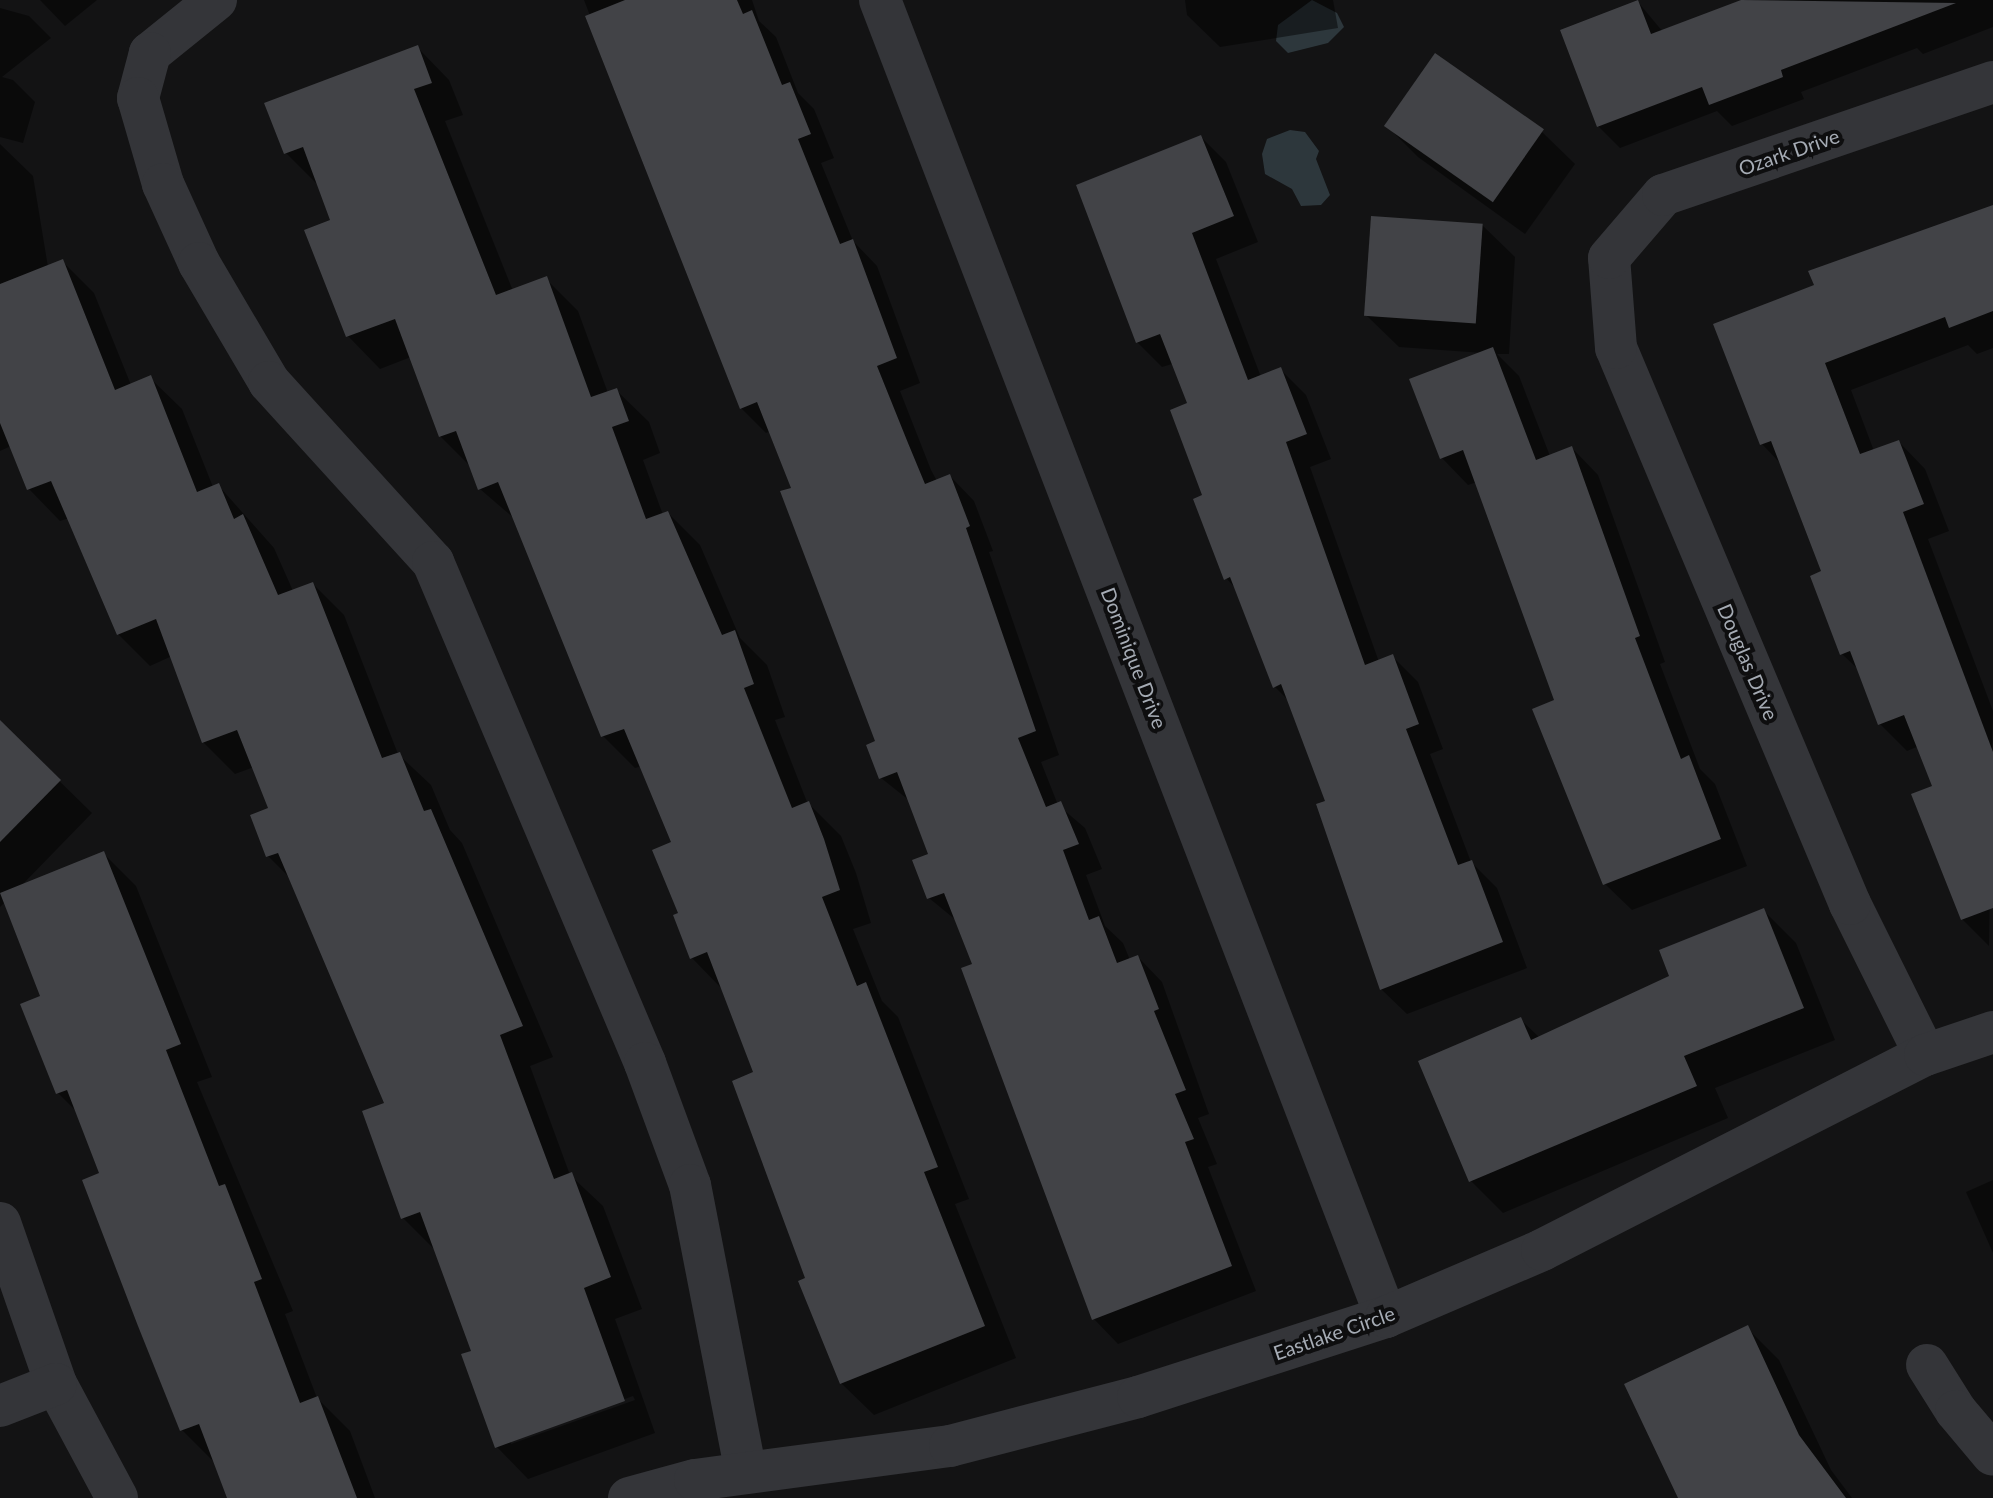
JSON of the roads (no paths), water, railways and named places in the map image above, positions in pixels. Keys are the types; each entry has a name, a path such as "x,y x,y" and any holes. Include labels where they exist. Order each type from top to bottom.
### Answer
{"street":[{"path":"216,0 150,53 138,98 163,184 199,263 269,382 433,562 634,1035 690,1185 746,1473"},
{"name":"Dominique Drive","path":"880,0 1386,1317"},
{"name":"Ozark Drive","path":"1609,258 1663,195 1993,82"},
{"name":"Douglas Drive","path":"1609,258 1616,348 1850,904 1925,1055"},
{"name":"Eastlake Circle","path":"629,1498 746,1473 950,1446 1138,1397 1386,1317 1542,1250 1925,1055 1993,1032"},
{"path":"0,1223 56,1384 117,1498"},
{"path":"1927,1365 1956,1411 1993,1455"},
{"path":"0,1406 56,1384"}]}
